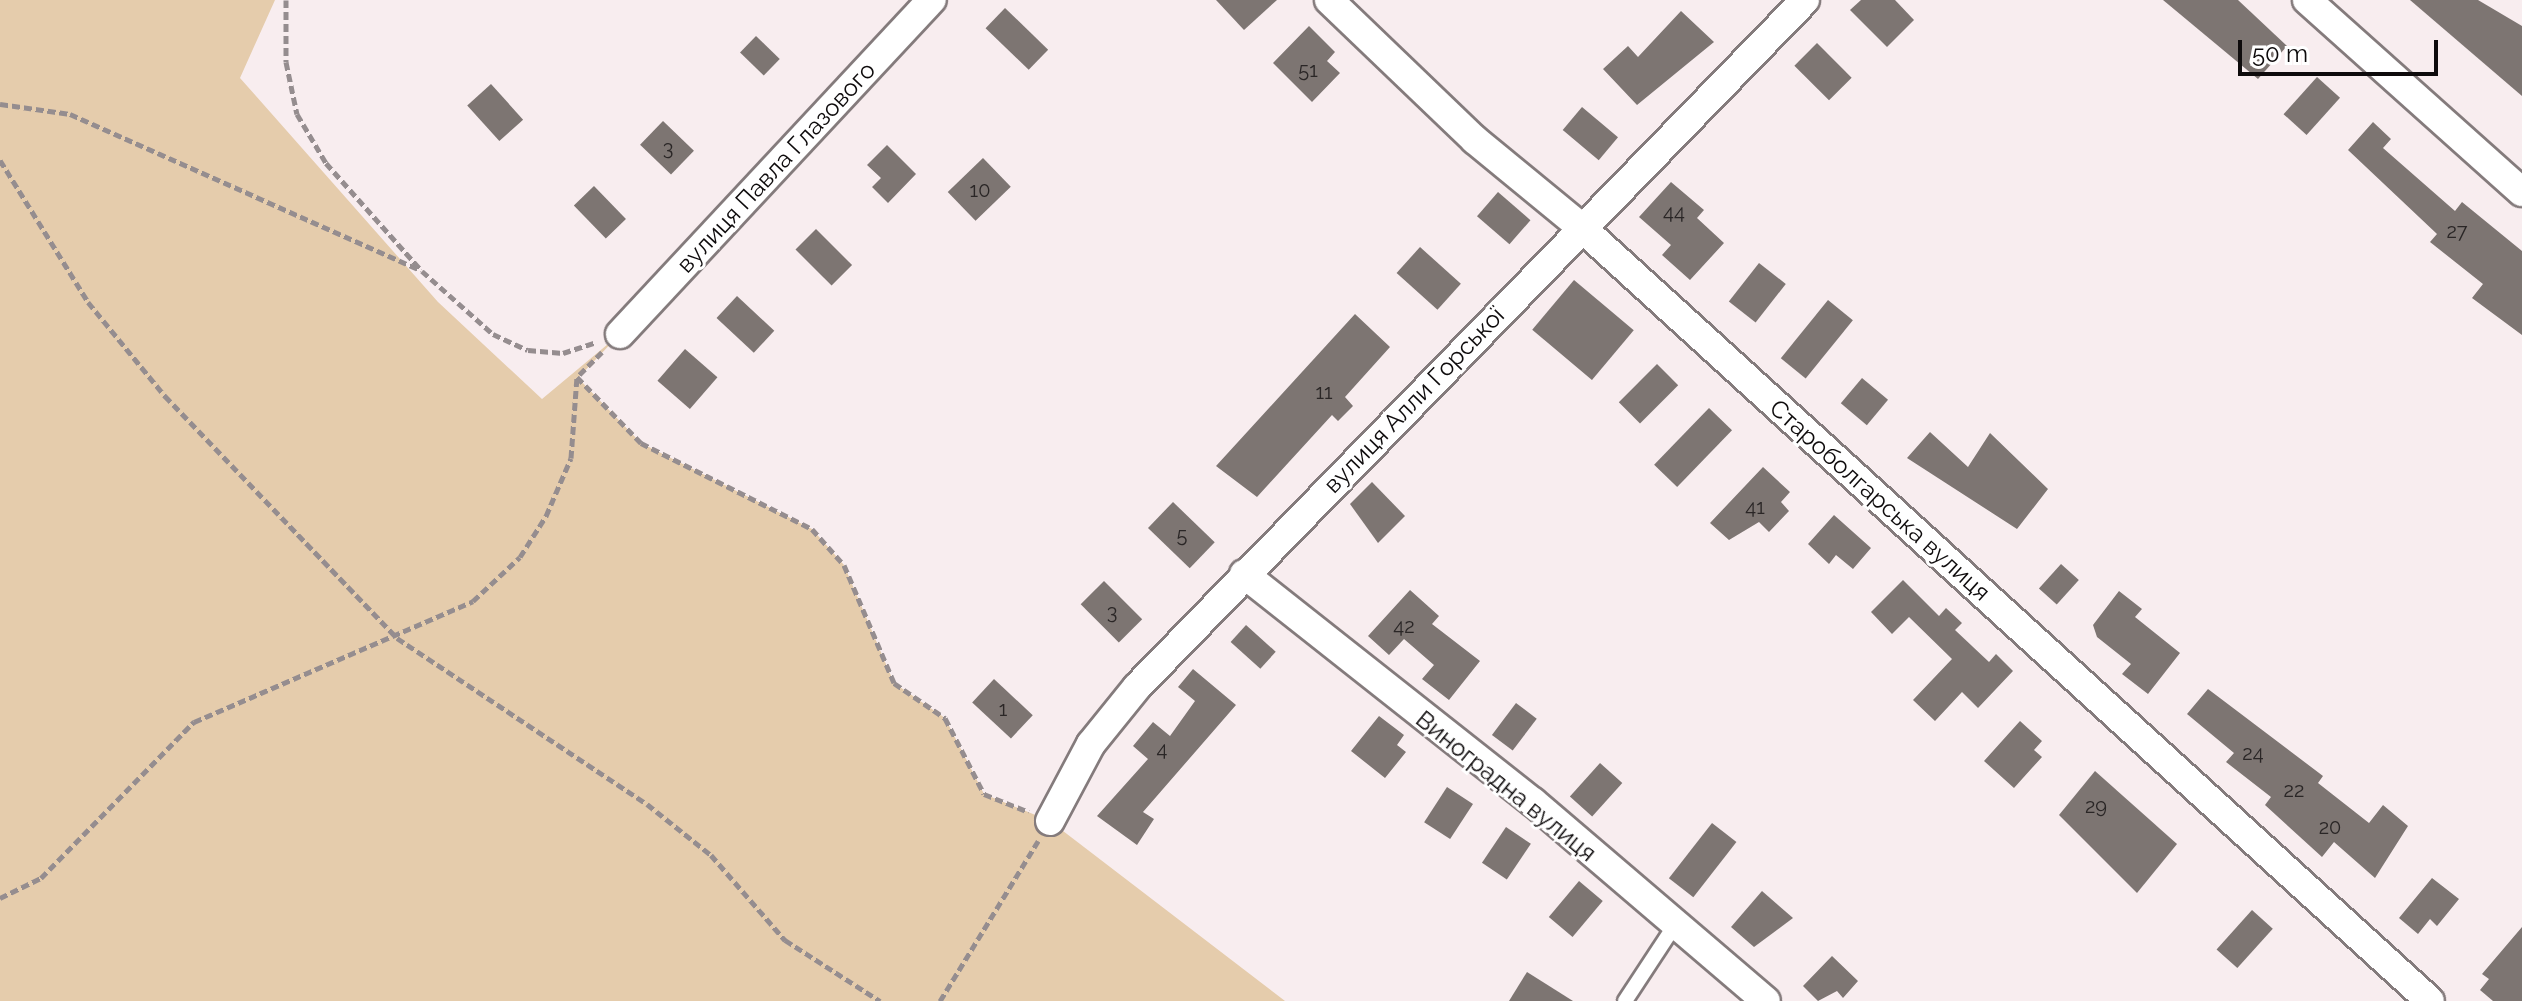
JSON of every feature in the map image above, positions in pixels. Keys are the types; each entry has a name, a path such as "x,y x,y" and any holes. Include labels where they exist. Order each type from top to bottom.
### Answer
{"street":[{"name":"вулиця Павла Глазового","path":"620,334 932,0"},
{"name":"Староболгарська вулиця","path":"1329,0 1475,140 1582,228 2430,1001"},
{"name":"вулиця Алли Горської","path":"1050,821 1091,744 1244,574 1805,0"},
{"path":"2307,0 2522,192"},
{"name":"Виноградна вулиця","path":"1244,574 1766,1001"}],"lane":[{"path":"1625,1001 1675,925"}],"path":[{"path":"286,0 286,62 297,114 326,163 422,271 493,334 528,350 563,353 620,334"},
{"path":"0,104 70,114 422,271"},
{"path":"0,160 88,302 145,373 397,638 647,804 739,883 785,940 880,1001"},
{"path":"0,898 41,878 194,722 263,686 397,638 473,601 520,557 571,458 577,377 620,334"},
{"path":"577,377 641,443 812,529 844,565 894,683 945,718 984,794 1050,821 940,1001"}],"shaded area":[{"path":"0,0 275,0 240,78 438,302 542,399 620,334 578,378 641,443 812,529 844,565 894,683 945,718 984,794 1050,821 1285,1001 0,1001"}],"building":[{"path":"1216,0 1277,0 1244,30"},
{"path":"1861,0 1895,0 1914,20 1887,47 1850,10"},
{"path":"2163,0 2238,0 2287,46 2258,79"},
{"path":"2410,0 2478,0 2522,26 2522,96"},
{"path":"1005,8 1048,50 1029,70 986,28"},
{"path":"1681,11 1714,42 1637,105 1603,69 1628,46 1638,57"},
{"path":"1309,26 1335,52 1327,61 1340,73 1312,102 1273,63"},
{"path":"756,36 780,59 764,75 740,53"},
{"path":"1817,43 1852,78 1829,100 1794,66"},
{"path":"2317,77 2340,98 2307,135 2284,114"},
{"path":"491,84 523,120 499,141 467,105"},
{"path":"1582,107 1618,137 1599,160 1563,130"},
{"path":"663,121 694,151 671,175 640,145"},
{"path":"2373,122 2391,139 2383,148 2455,211 2462,202 2522,251 2522,335 2472,298 2483,284 2430,242 2437,234 2348,150"},
{"path":"887,145 916,174 888,203 872,187 881,178 867,165"},
{"path":"983,158 1011,187 976,221 948,192"},
{"path":"1671,182 1704,210 1697,218 1724,243 1690,280 1662,255 1671,245 1639,217"},
{"path":"594,186 626,219 606,239 574,205"},
{"path":"1498,192 1530,220 1509,244 1477,216"},
{"path":"816,229 852,265 832,286 795,250"},
{"path":"1420,247 1461,284 1437,310 1397,273"},
{"path":"1759,263 1786,284 1756,323 1729,302"},
{"path":"1574,280 1634,330 1592,380 1532,330"},
{"path":"737,296 774,331 754,353 717,318"},
{"path":"1828,300 1853,320 1806,378 1781,358"},
{"path":"1355,314 1390,347 1345,397 1353,406 1338,421 1332,415 1257,497 1216,466"},
{"path":"685,349 717,377 690,409 657,381"},
{"path":"1657,364 1678,385 1640,423 1619,402"},
{"path":"1862,378 1888,400 1867,425 1841,403"},
{"path":"1709,408 1732,430 1677,487 1654,465"},
{"path":"1930,432 1968,467 1990,433 2048,489 2017,529 1907,458"},
{"path":"1763,467 1790,492 1781,502 1789,511 1769,532 1759,522 1729,540 1710,523"},
{"path":"1372,482 1405,516 1378,543 1350,504"},
{"path":"1173,502 1215,542 1190,568 1148,528"},
{"path":"1834,515 1871,548 1853,569 1836,555 1829,564 1808,544"},
{"path":"2061,564 2079,580 2057,605 2039,589"},
{"path":"1903,580 1939,616 1946,608 1962,623 1955,630 1989,662 1996,654 2013,671 1978,708 1962,692 1935,721 1913,700 1952,659 1909,617 1892,634 1871,612"},
{"path":"1104,581 1142,619 1119,643 1081,604"},
{"path":"1410,590 1439,616 1432,624 1480,661 1449,700 1422,679 1434,665 1404,639 1389,655 1368,636"},
{"path":"2119,591 2142,609 2135,617 2180,653 2148,694 2122,674 2131,664 2097,637 2093,625"},
{"path":"1246,625 1276,652 1260,669 1231,642"},
{"path":"1193,669 1236,705 1143,812 1154,819 1137,845 1097,816 1148,759 1133,746 1153,722 1170,736 1195,701 1178,687"},
{"path":"994,679 1033,715 1011,739 972,702"},
{"path":"2208,689 2323,776 2318,783 2369,823 2383,805 2408,826 2375,878 2334,842 2322,857 2265,805 2271,797 2226,762 2234,753 2187,714"},
{"path":"1516,703 1537,719 1513,751 1492,735"},
{"path":"1379,716 1404,735 1397,745 1406,752 1385,778 1351,751"},
{"path":"2020,721 2042,741 2034,750 2042,757 2014,788 1984,761"},
{"path":"1600,763 1622,783 1592,817 1570,796"},
{"path":"2095,771 2177,844 2137,893 2059,815"},
{"path":"1447,787 1473,804 1450,839 1424,822"},
{"path":"1712,823 1736,842 1693,897 1669,878"},
{"path":"1506,827 1531,844 1507,879 1482,863"},
{"path":"2432,878 2459,899 2437,926 2430,919 2418,934 2399,918"},
{"path":"1579,881 1603,901 1573,937 1549,917"},
{"path":"1762,891 1793,918 1754,947 1731,927"},
{"path":"2252,910 2273,929 2237,968 2217,949"},
{"path":"2522,927 2522,1001 2493,1001 2480,990 2489,979 2482,974"},
{"path":"1832,956 1858,981 1843,998 1837,991 1818,1001 1803,986"},
{"path":"1527,972 1573,1001 1509,1001"}]}
